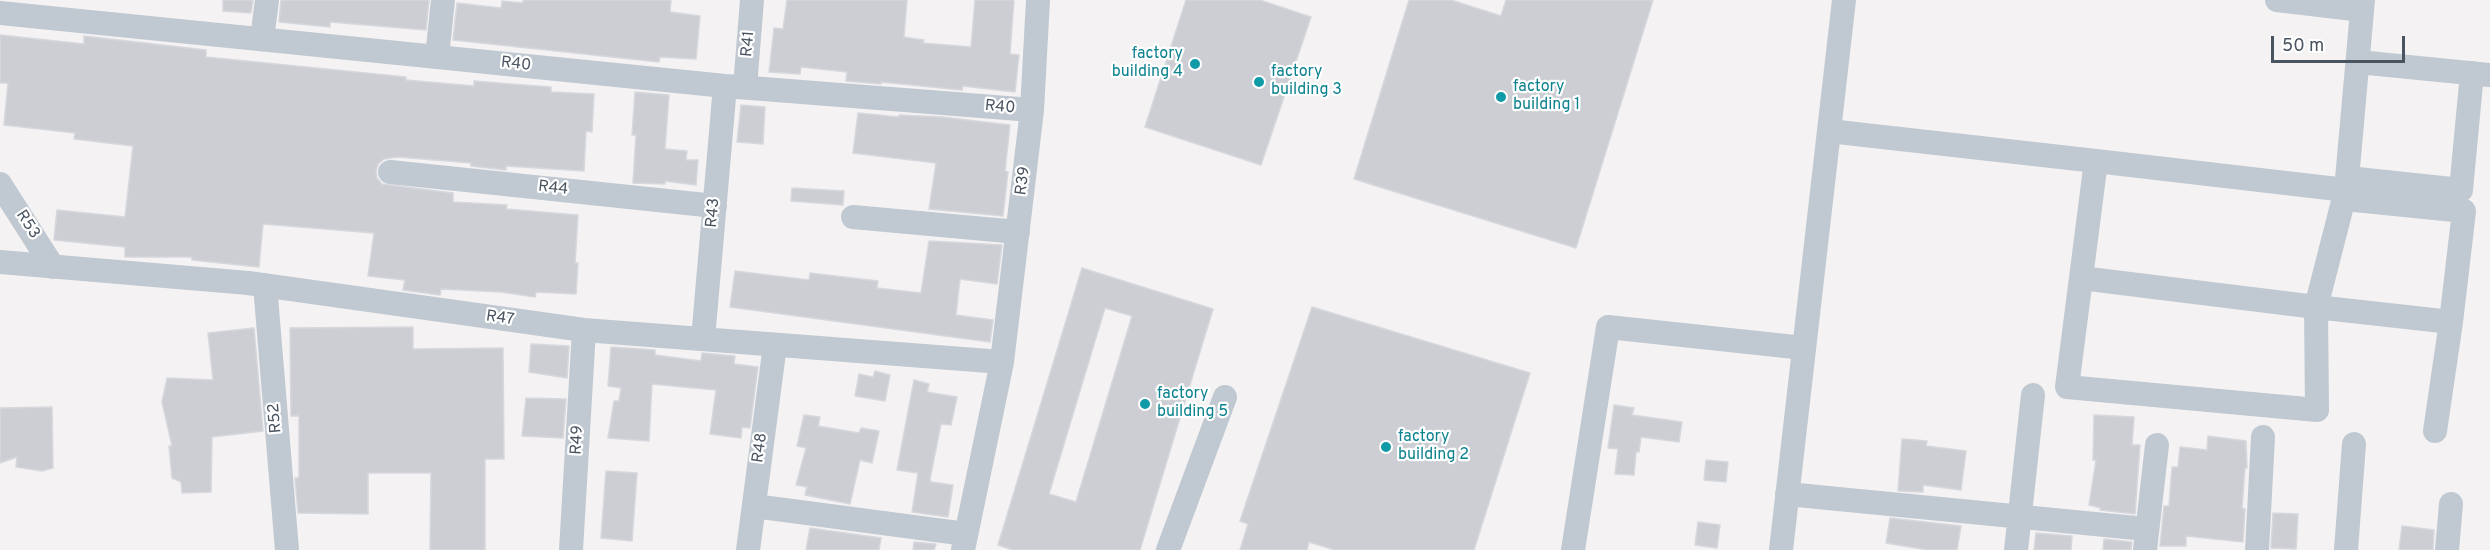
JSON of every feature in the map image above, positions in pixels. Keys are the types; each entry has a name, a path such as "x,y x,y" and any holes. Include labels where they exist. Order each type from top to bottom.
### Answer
{"street":[{"path":"262,39 267,0"},
{"path":"437,57 443,0"},
{"name":"R41","path":"735,86 752,0"},
{"name":"R39","path":"964,542 1002,362 1032,110 1038,0"},
{"path":"1781,550 1844,0"},
{"path":"2096,161 2067,387 2317,410 2316,307 2346,189 2363,5 2277,0"},
{"name":"R40","path":"0,13 71,10 262,39 735,86 1032,110"},
{"path":"2346,189 2461,190 2481,74 2358,62"},
{"name":"R43","path":"703,339 715,206 735,86"},
{"path":"1829,131 2346,189 2463,211 2451,322 2435,431"},
{"name":"R44","path":"390,172 715,206"},
{"name":"R53","path":"0,184 53,267"},
{"path":"853,217 1018,232"},
{"name":"R47","path":"0,262 265,285 584,330 1002,362"},
{"path":"2081,278 2451,322"},
{"name":"R52","path":"265,285 287,550"},
{"path":"1573,550 1608,327 1804,348"},
{"name":"R49","path":"571,550 584,330"},
{"name":"R48","path":"748,550 775,345"},
{"path":"2016,550 2033,395"},
{"path":"1168,550 1225,397"},
{"path":"2257,550 2263,437"},
{"path":"2346,550 2354,444"},
{"path":"1787,494 2020,517 2146,540 2157,445"},
{"path":"2448,550 2451,504"},
{"path":"754,506 964,542"}],"building":[{"path":"223,0 253,0 251,13 223,11"},
{"path":"281,0 429,0 426,30 330,22 330,27 279,22"},
{"path":"523,0 671,0 670,12 700,16 696,59 660,57 659,62 453,40 457,3 501,8 502,1 523,3"},
{"path":"787,0 907,0 904,37 924,40 923,43 971,47 975,0 1014,0 1010,54 1019,55 1015,92 963,86 962,90 846,81 847,72 801,67 800,74 769,72 774,28 783,29"},
{"path":"1186,0 1260,0 1311,17 1261,165 1145,127"},
{"name":"factory building 1","path":"1409,0 1451,0 1501,16 1506,0 1653,0 1576,248 1354,179"},
{"path":"0,35 84,44 84,36 206,50 206,57 406,77 406,80 474,86 474,81 551,87 551,92 594,94 592,132 586,131 584,171 506,166 506,170 471,166 471,163 398,157 384,159 378,164 376,171 377,178 382,184 453,193 453,202 507,205 506,209 578,215 576,294 536,292 535,297 501,292 441,289 440,295 403,290 405,280 368,276 374,233 263,224 259,267 192,260 192,257 125,257 125,247 54,240 57,210 125,217 133,146 74,139 75,133 4,125 8,83 0,83"},
{"path":"635,92 669,95 665,149 687,151 686,160 698,160 696,185 665,181 665,184 633,183 636,135 632,135"},
{"path":"741,105 765,107 763,144 737,142"},
{"path":"858,113 899,117 899,115 942,117 1010,125 1003,216 929,209 936,163 853,153"},
{"path":"792,188 844,191 843,205 791,201"},
{"path":"929,241 1002,245 997,284 960,279 956,315 993,320 990,342 730,307 735,271 809,280 810,273 878,281 877,288 921,293"},
{"name":"factory building 5","path":"1082,268 1213,309 1140,550 1013,550 998,545","holes":["1105,308 1132,316 1076,502 1049,494"]},
{"name":"factory building 2","path":"1312,307 1530,373 1474,550 1335,550 1309,542 1307,550 1240,550 1248,524 1240,521"},
{"path":"413,327 413,349 503,348 504,459 485,459 485,550 430,550 431,473 368,473 368,514 298,513 295,478 299,478 299,416 291,416 290,328"},
{"path":"254,328 263,431 212,437 211,492 182,493 181,482 172,478 169,446 172,446 162,402 167,378 213,380 208,333"},
{"path":"531,344 569,346 567,378 529,372"},
{"path":"611,347 655,350 655,355 701,361 702,353 735,356 734,364 758,367 750,428 742,427 741,438 710,434 716,390 652,384 649,441 608,438 614,401 619,401 621,388 608,386"},
{"path":"875,371 890,375 885,401 855,396 859,374 873,377"},
{"path":"914,380 929,384 927,392 957,397 951,425 941,424 930,479 931,482 953,485 948,517 912,512 918,473 897,470"},
{"path":"526,398 566,399 563,438 522,436"},
{"path":"1614,405 1634,408 1632,415 1682,422 1679,442 1641,437 1639,452 1636,452 1634,475 1615,474 1618,449 1608,448"},
{"path":"52,407 53,468 42,471 16,467 17,457 0,463 0,408"},
{"path":"804,415 820,417 818,426 859,433 861,428 879,431 872,463 860,460 850,504 805,495 807,487 796,485 806,448 797,446"},
{"path":"2094,415 2134,417 2132,445 2140,445 2135,514 2100,510 2101,508 2089,505 2096,460 2093,460"},
{"path":"2208,436 2246,441 2247,468 2245,468 2242,508 2245,509 2243,542 2186,536 2186,546 2160,546 2164,506 2169,506 2172,467 2178,467 2180,447 2207,450"},
{"path":"1902,439 1927,441 1926,446 1966,451 1961,490 1923,485 1923,492 1898,491"},
{"path":"1706,460 1728,462 1726,482 1704,480"},
{"path":"606,471 637,473 632,541 601,538"},
{"path":"2273,513 2298,514 2296,549 2271,548"},
{"path":"1890,518 1961,526 1957,550 1928,550 1886,543"},
{"path":"1698,522 1720,525 1717,548 1695,545"},
{"path":"2402,526 2434,530 2433,550 2399,550"},
{"path":"810,528 881,538 879,550 806,550"},
{"path":"2036,533 2072,536 2071,550 2034,550"},
{"path":"2104,539 2132,542 2131,550 2103,550"},
{"path":"914,542 936,544 934,550 913,550"}],"place":[{"name":"factory building 4","path":"1195,64"},
{"name":"factory building 3","path":"1259,82"},
{"name":"factory building 1","path":"1501,97"},
{"name":"factory building 5","path":"1145,404"},
{"name":"factory building 2","path":"1386,447"}]}
